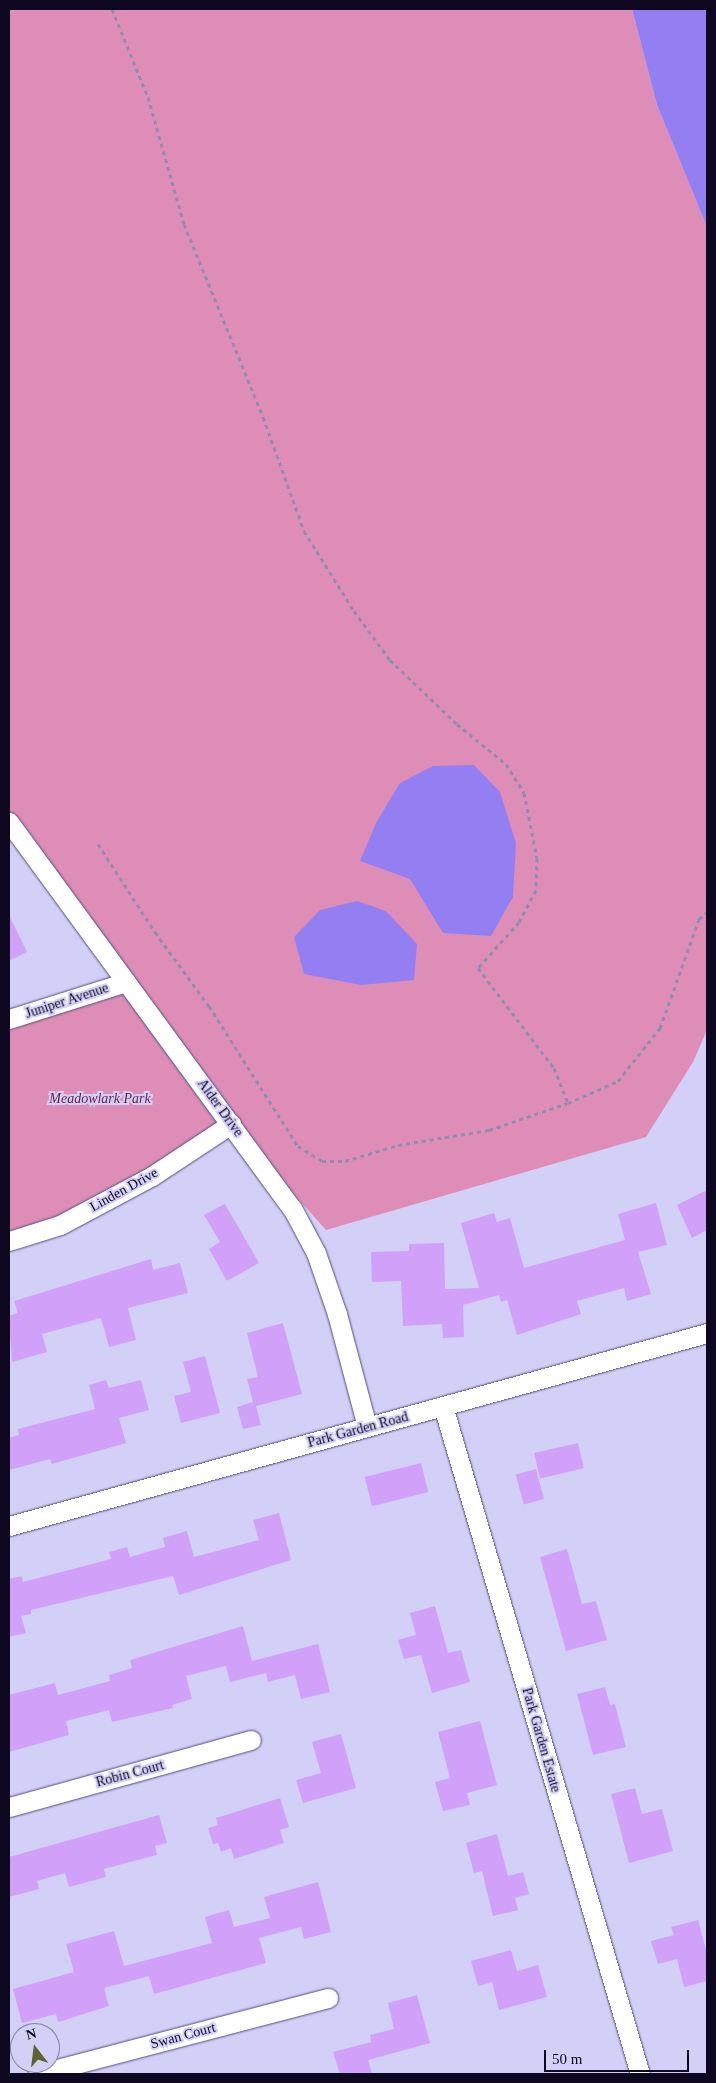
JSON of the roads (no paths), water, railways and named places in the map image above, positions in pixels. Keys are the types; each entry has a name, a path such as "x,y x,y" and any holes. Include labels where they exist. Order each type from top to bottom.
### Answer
{"street":[{"name":"Alder Drive","path":"9,822 292,1208 316,1253 337,1314 367,1427"},
{"name":"Juniper Avenue","path":"9,1019 126,982"},
{"name":"Linden Drive","path":"9,1241 60,1225 152,1176 231,1124"},
{"name":"Park Garden Road","path":"9,1526 707,1333"},
{"name":"Park Garden Estate","path":"443,1406 640,2074"},
{"name":"Robin Court","path":"9,1807 251,1740"},
{"name":"Swan Court","path":"38,2074 328,1998"}],"park label":[{"name":"Meadowlark Park","path":"100,1099"}]}
